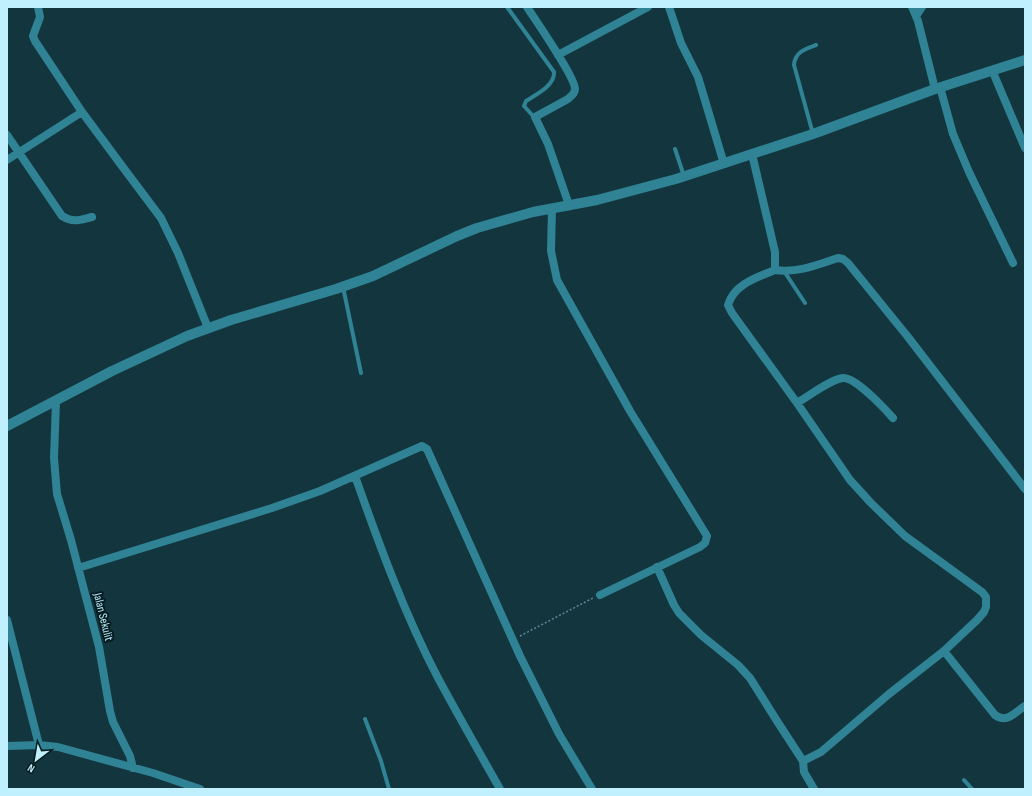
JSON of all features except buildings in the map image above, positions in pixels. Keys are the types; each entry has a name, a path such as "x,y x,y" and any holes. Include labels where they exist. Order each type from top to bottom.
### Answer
{"street":[{"path":"38,7 40,17 33,36 82,112 166,226 208,328"},
{"path":"527,7 558,55 573,82 575,89 575,92 568,99 535,117 548,144 569,205"},
{"path":"558,55 648,7"},
{"path":"669,7 681,43 698,77 724,164"},
{"path":"912,7 953,134 969,172 1013,263"},
{"path":"916,16 922,7"},
{"path":"7,426 166,345 208,328 343,286 384,271 477,228 517,216 616,195 724,164 813,134 937,88 1025,60"},
{"path":"992,70 1025,148"},
{"path":"7,160 82,112"},
{"path":"7,135 62,216 76,221 92,217"},
{"path":"752,154 780,270"},
{"path":"552,209 551,251 556,280 630,411 707,536 705,543 700,547 600,595"},
{"path":"803,761 821,752 889,694 944,651 984,612 986,607 986,597 973,585 905,536 850,480 739,323 728,304 732,296 740,287 780,270 802,270 838,258 848,263 908,337 1025,489"},
{"path":"797,403 835,381 843,378 850,379 893,418"},
{"name":"Jalan Sekulit","path":"56,401 54,458 55,484 99,647 113,722 130,756 133,768"},
{"path":"78,568 265,511 320,491 422,446 427,449 520,656 559,734 592,789"},
{"path":"355,476 378,543 429,659 500,789"},
{"path":"657,567 679,613 700,635 738,665 750,678 776,722 803,761 804,772 814,789"},
{"path":"7,620 40,745"},
{"path":"944,651 995,715 1004,719 1025,706"},
{"path":"7,746 40,745 58,747 153,773 200,789"}],"lane":[{"path":"508,7 554,72 552,82 526,101 524,106 535,117"},
{"path":"813,134 794,65 794,59 802,51 816,44"},
{"path":"675,149 684,176"},
{"path":"780,270 804,303"},
{"path":"343,286 361,373"},
{"path":"365,719 381,761 389,789"},
{"path":"964,780 972,789"}],"path":[{"path":"513,639 600,595"}]}
